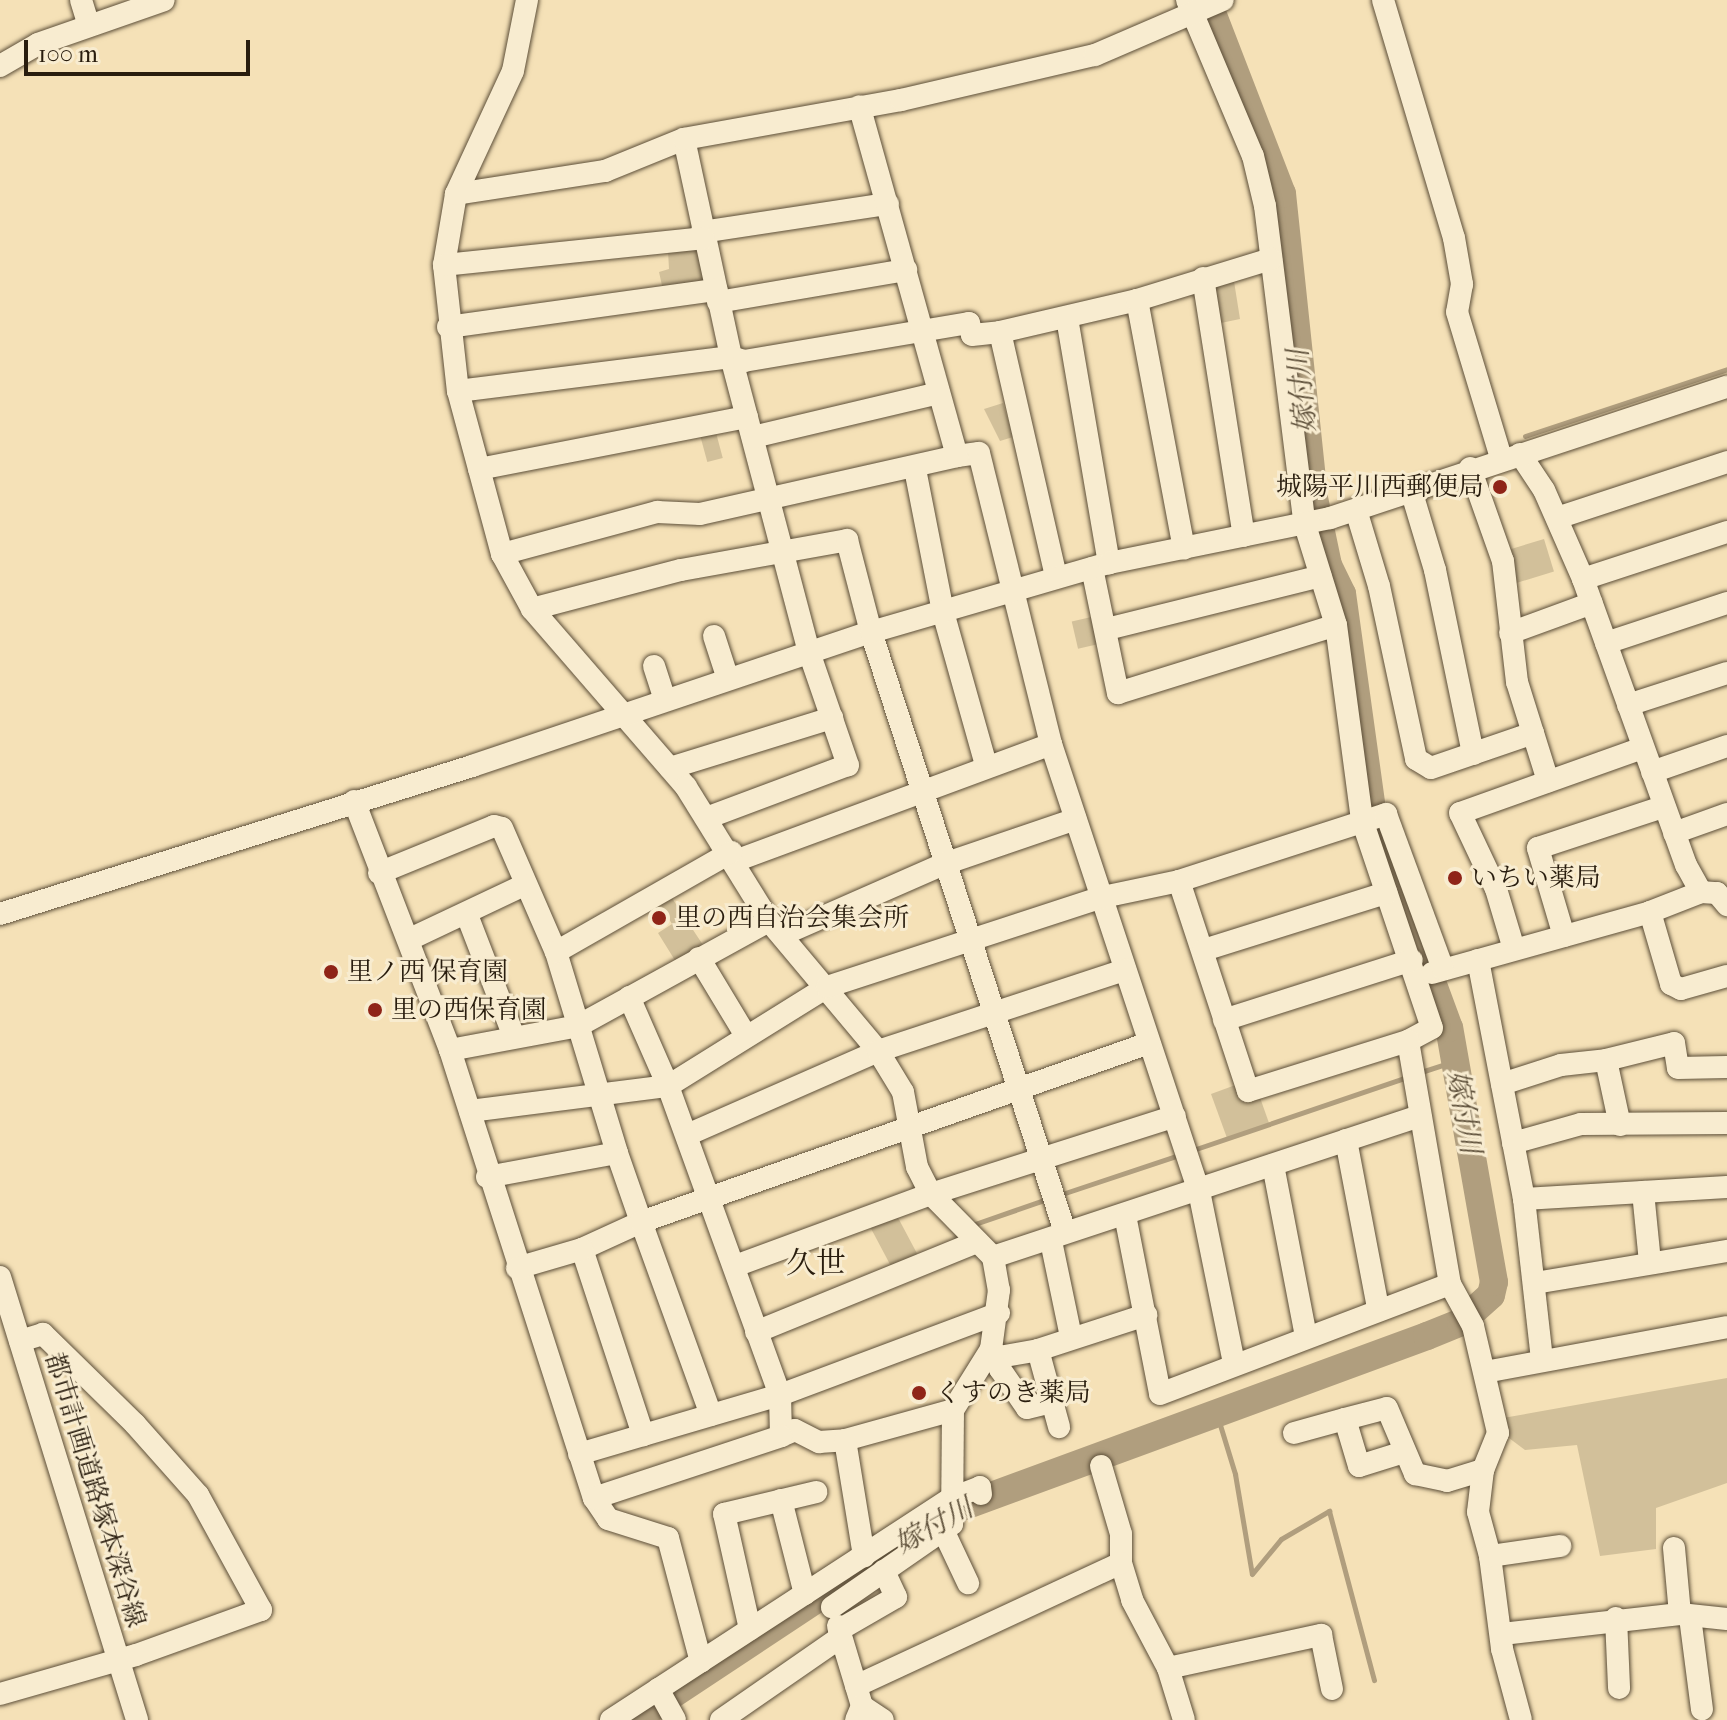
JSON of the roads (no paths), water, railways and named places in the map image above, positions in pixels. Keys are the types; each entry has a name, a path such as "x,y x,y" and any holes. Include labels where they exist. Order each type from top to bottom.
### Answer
{"street":[{"path":"81,0 89,26"},
{"path":"0,66 38,44 164,0"},
{"path":"527,0 513,71 456,194 444,265 448,327 458,391 502,554 532,609 709,817 776,928 878,1051 903,1092 917,1167 931,1194 985,1249 999,1313 995,1353 1000,1369 1027,1408 1051,1402"},
{"path":"456,194 605,171 684,139 859,106 1095,55 1190,5 1223,0"},
{"path":"1224,1020 1416,969 1443,969 1718,895 1674,833 1583,579 1557,518 1511,456 1457,312 1462,284 1454,238 1383,0"},
{"path":"1179,881 1248,1091 1408,1041 1432,1028 1416,969 1362,820 1336,625 1321,576 1315,522 1253,156 1190,5"},
{"path":"859,106 957,456"},
{"path":"684,139 731,357 785,548 809,652 848,765 709,817"},
{"path":"444,265 703,235 888,204"},
{"path":"458,391 731,357 744,361 969,323 972,335 1000,332 1137,300 1271,259"},
{"path":"448,327 717,296 906,270"},
{"path":"1203,278 1244,536"},
{"path":"1137,300 1184,549"},
{"path":"1067,318 1118,693 1336,625"},
{"path":"1000,332 1056,577"},
{"path":"0,914 871,632 1056,577 1315,522 1470,468 1727,387"},
{"path":"479,469 750,427 939,393"},
{"path":"502,554 657,512 700,514 979,453 1051,744 1199,1191 1234,1363"},
{"path":"1557,518 1727,462"},
{"path":"1470,468 1503,561 1517,682 1548,781"},
{"path":"915,469 943,612 986,765"},
{"path":"1411,490 1435,570 1473,754"},
{"path":"1356,510 1379,586 1416,759 1431,768 1533,733"},
{"path":"1583,579 1727,532"},
{"path":"532,609 785,548 847,540 871,632 944,864 972,939 1044,1159 1071,1337"},
{"path":"1107,629 1321,576"},
{"path":"1510,633 1592,603"},
{"path":"1606,643 1727,603"},
{"path":"714,636 728,679"},
{"path":"654,666 665,699"},
{"path":"1628,705 1727,673"},
{"path":"670,768 832,718"},
{"path":"556,952 733,856 1051,744"},
{"path":"1652,772 1727,746"},
{"path":"1514,949 1496,889 1460,813 1643,748"},
{"path":"354,801 379,873 410,939 450,1050 487,1177 594,1498 608,1519 668,1538 701,1662"},
{"path":"1564,936 1538,848 1663,807"},
{"path":"470,1111 668,1086 827,987 1103,897 1179,881 1386,814 1443,969"},
{"path":"1674,833 1727,814"},
{"path":"450,1050 578,1026 699,958 944,864 1076,819"},
{"path":"379,873 494,826 502,828 524,885 556,952 617,1153 711,1415"},
{"path":"410,939 467,915 524,885"},
{"path":"1204,950 1386,893"},
{"path":"1650,912 1671,984 1681,989 1727,976"},
{"path":"467,915 514,1037"},
{"path":"699,958 746,1036"},
{"path":"1478,960 1524,1199 1542,1360"},
{"path":"687,1135 878,1051 1125,970"},
{"path":"629,997 687,1135 780,1395 781,1436"},
{"path":"1408,1041 1450,1284 1468,1318 1485,1372 1498,1433 1483,1470 1478,1512 1490,1556 1502,1634 1521,1720"},
{"path":"517,1268 582,1249 641,1222 910,1124 1149,1043"},
{"path":"1502,1084 1561,1065 1606,1060 1674,1043 1678,1068 1727,1067"},
{"path":"1606,1060 1620,1125"},
{"path":"735,1266 931,1194 1175,1116"},
{"path":"756,1332 985,1249 1058,1236 1420,1116"},
{"path":"1513,1143 1581,1124 1727,1123"},
{"path":"1346,1140 1378,1307"},
{"path":"487,1177 617,1153"},
{"path":"1273,1165 1306,1337"},
{"path":"1524,1199 1727,1187"},
{"path":"1643,1192 1650,1262"},
{"path":"1125,1215 1160,1394 1378,1307 1450,1284"},
{"path":"582,1249 643,1435"},
{"path":"1535,1283 1727,1251"},
{"name":"都市計画道路塚本深谷線","path":"0,1277 137,1720"},
{"path":"579,1454 780,1395 999,1313"},
{"path":"968,1583 947,1527 952,1498 953,1410 995,1353 1038,1350 1146,1315"},
{"path":"1485,1372 1727,1327"},
{"path":"0,1694 119,1660 261,1610 198,1495 135,1424 43,1334 20,1341"},
{"path":"1038,1350 1059,1427"},
{"path":"1294,1433 1387,1408 1415,1474 1447,1481 1483,1470"},
{"path":"594,1498 795,1430 819,1442 845,1440 953,1410"},
{"path":"1345,1419 1359,1466 1404,1452"},
{"path":"845,1440 864,1556"},
{"path":"1101,1466 1121,1534 1121,1563 1132,1600 1168,1668 1184,1720"},
{"path":"611,1720 952,1498 980,1487 981,1494"},
{"path":"750,1629 724,1514 816,1492"},
{"path":"781,1500 810,1591 832,1607 857,1710"},
{"path":"832,1607 947,1527"},
{"path":"1490,1556 1560,1546"},
{"path":"1674,1548 1702,1709"},
{"path":"857,1710 1121,1563"},
{"path":"721,1720 840,1633 896,1597 884,1571"},
{"path":"1502,1634 1616,1618 1685,1615 1727,1619"},
{"path":"1616,1618 1619,1688"},
{"path":"1168,1668 1321,1635 1332,1689"},
{"path":"658,1689 673,1714"},
{"path":"857,1710 883,1720"}],"waterway":[{"name":"嫁付川","path":"634,1720 948,1512 1427,1336 1461,1322 1491,1295 1494,1282 1449,1028 1374,824 1342,594 1328,565 1314,498 1282,194 1207,0"},
{"path":"1525,436 1727,369"},
{"path":"1421,1072 1455,1061"},
{"path":"1193,1150 1407,1077"},
{"path":"1065,1193 1182,1154"},
{"path":"972,1225 1047,1199"},
{"path":"1217,1415 1235,1474 1252,1574 1281,1539 1329,1511 1374,1680"}],"place":[{"name":"城陽平川西郵便局","path":"1500,487"},
{"name":"いちい薬局","path":"1455,878"},
{"name":"里の西自治会集会所","path":"659,918"},
{"name":"里ノ西 保育園","path":"331,972"},
{"name":"里の西保育園","path":"375,1010"},
{"name":"くすのき薬局","path":"919,1393"}],"district":[{"name":"久世","path":"816,1264"}]}
